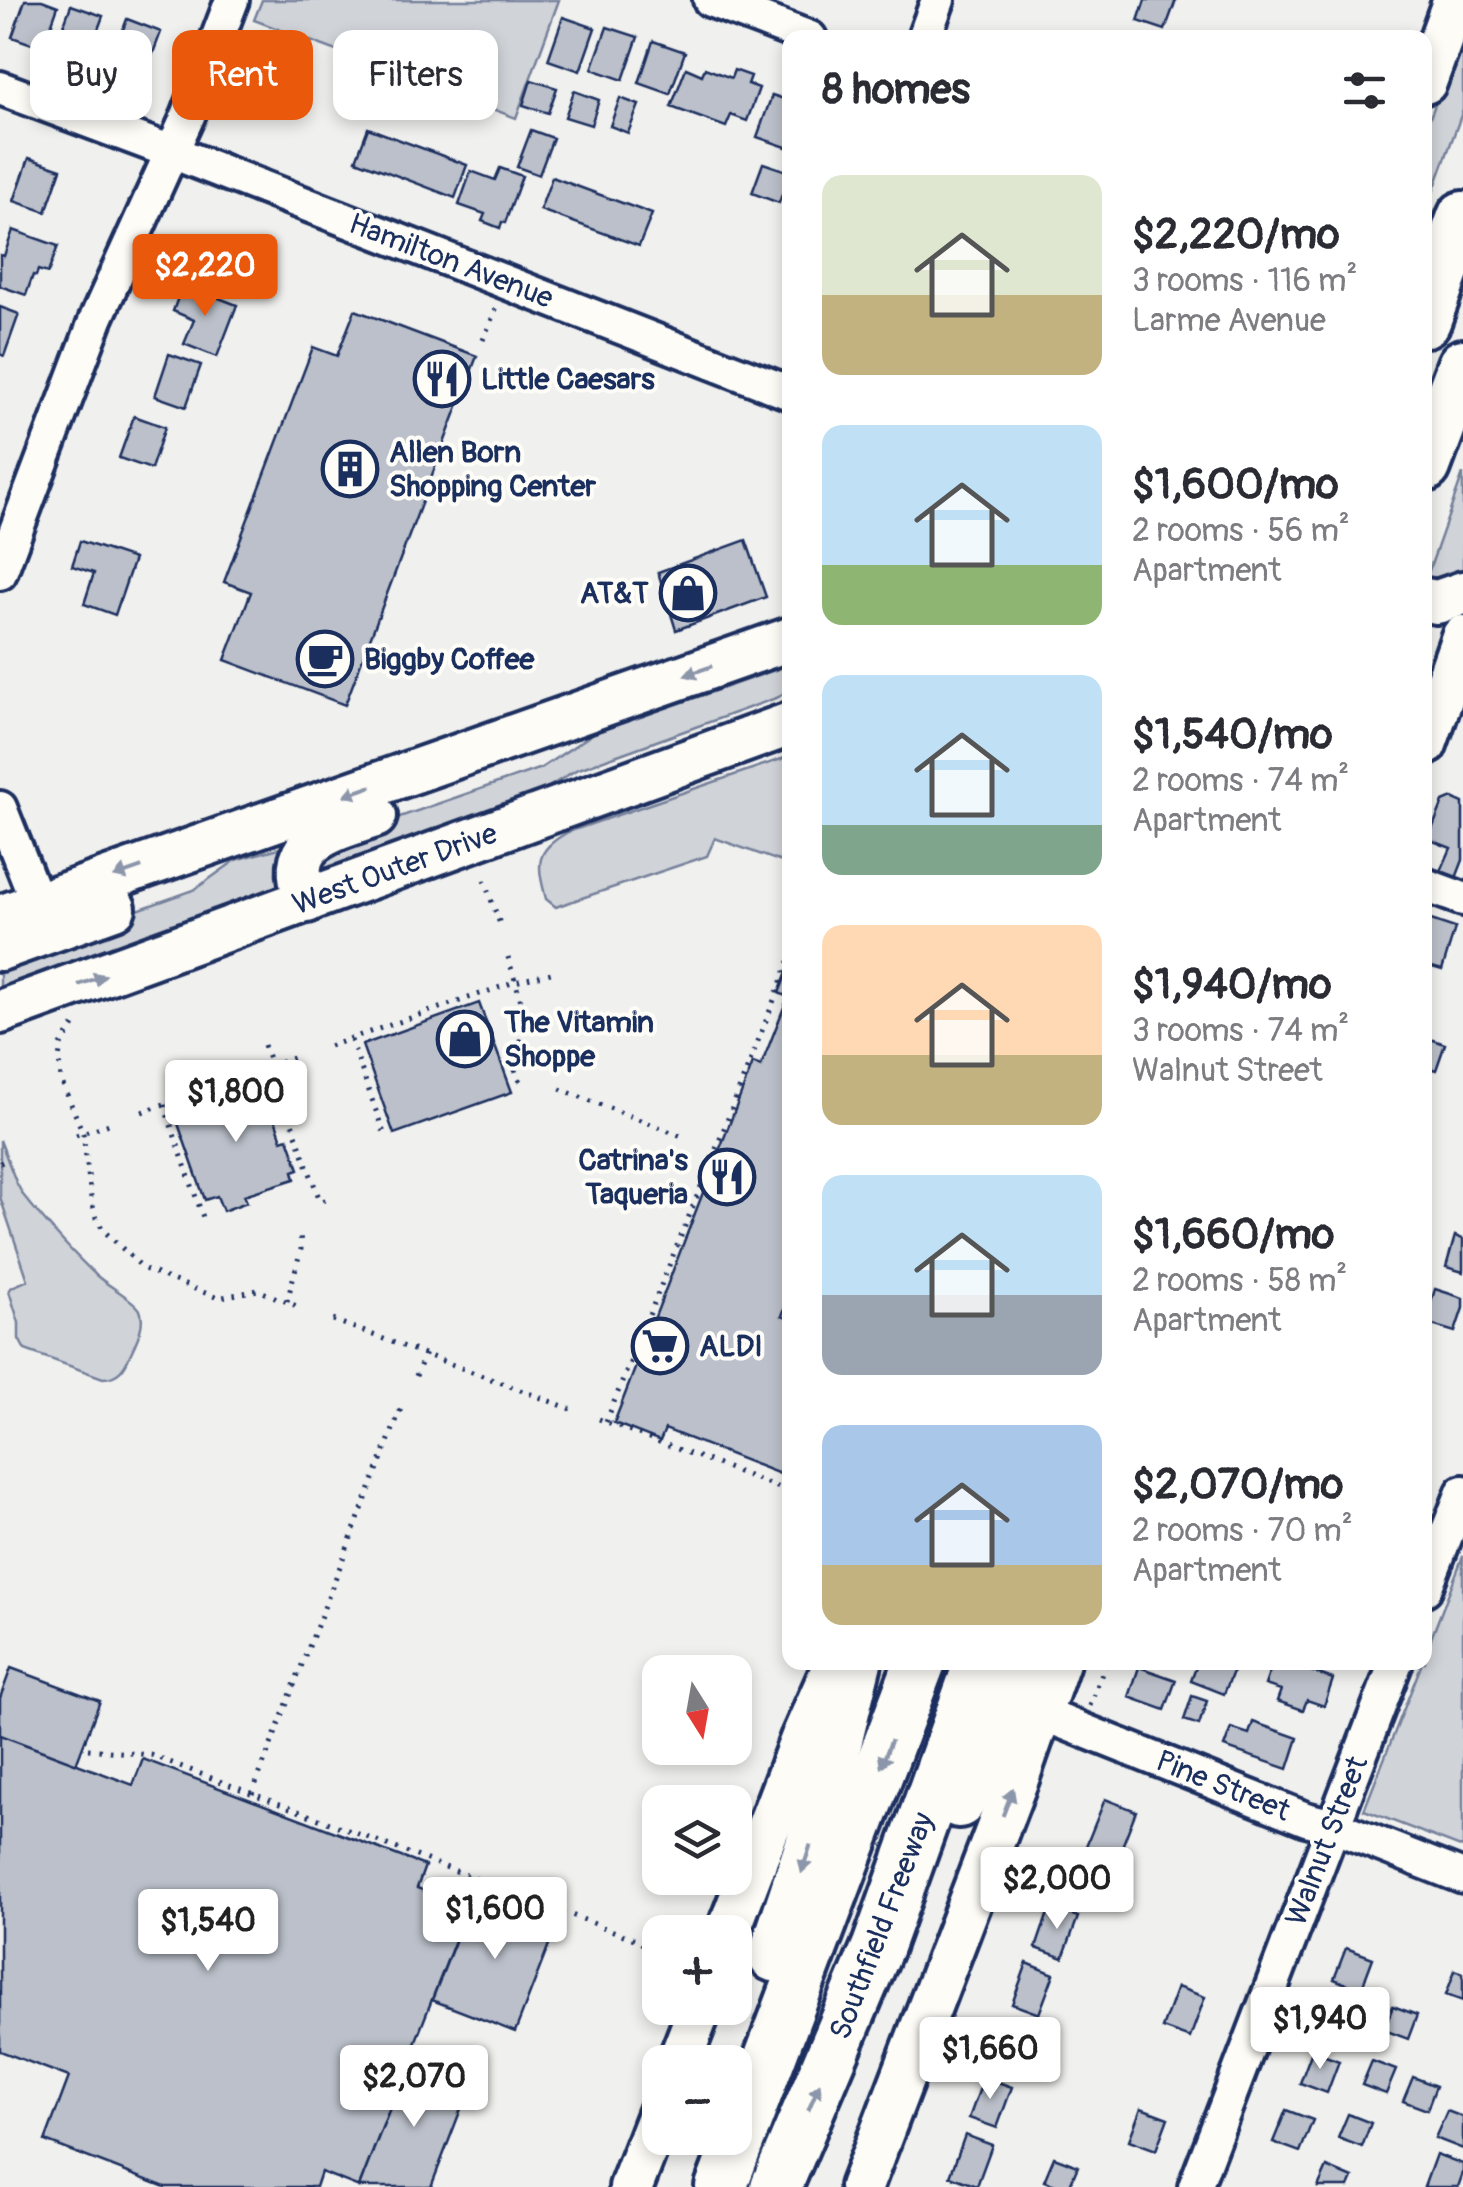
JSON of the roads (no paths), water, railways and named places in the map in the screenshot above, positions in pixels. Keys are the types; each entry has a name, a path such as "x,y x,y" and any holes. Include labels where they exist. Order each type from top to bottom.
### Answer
{"highway":[{"path":"1432,301 1463,217"},
{"path":"1432,448 1463,366"},
{"path":"743,2045 811,1846 854,1670"},
{"name":"Southfield Freeway","path":"720,2187 917,1670"},
{"name":"Southfield Freeway","path":"776,2187 878,1946 977,1670"},
{"path":"878,1946 950,1819 1022,1670"},
{"path":"692,2187 703,2155"}],"main road":[{"path":"1432,63 1455,0"},
{"path":"1432,601 1463,593"},
{"path":"19,910 782,642"},
{"path":"1436,739 1452,644"},
{"path":"544,814 583,774 782,701"},
{"path":"307,901 298,866 306,848 322,835 528,760 583,712"},
{"name":"West Outer Drive","path":"0,1012 782,727"},
{"path":"0,949 183,883 220,840"},
{"path":"735,1915 832,1670"},
{"path":"862,2187 1055,1670"},
{"path":"631,2187 643,2155"}],"street":[{"path":"0,573 96,318 188,116 232,0"},
{"path":"710,0 789,30"},
{"path":"927,30 938,0"},
{"name":"Hamilton Avenue","path":"0,88 782,388"},
{"path":"0,808 19,910"},
{"path":"1432,887 1463,899"},
{"path":"1432,1571 1463,1492"},
{"name":"Walnut Street","path":"1195,2187 1393,1670"},
{"name":"Pine Street","path":"1040,1713 1306,1819 1463,1876"}],"place":[{"name":"Little Caesars","path":"442,379"},
{"name":"Allen Born Shopping Center","path":"350,469"},
{"name":"AT&T","path":"688,593"},
{"name":"Biggby Coffee","path":"325,659"},
{"name":"The Vitamin Shoppe","path":"465,1039"},
{"name":"Catrina's Taqueria","path":"727,1177"},
{"name":"ALDI","path":"660,1346"}]}
